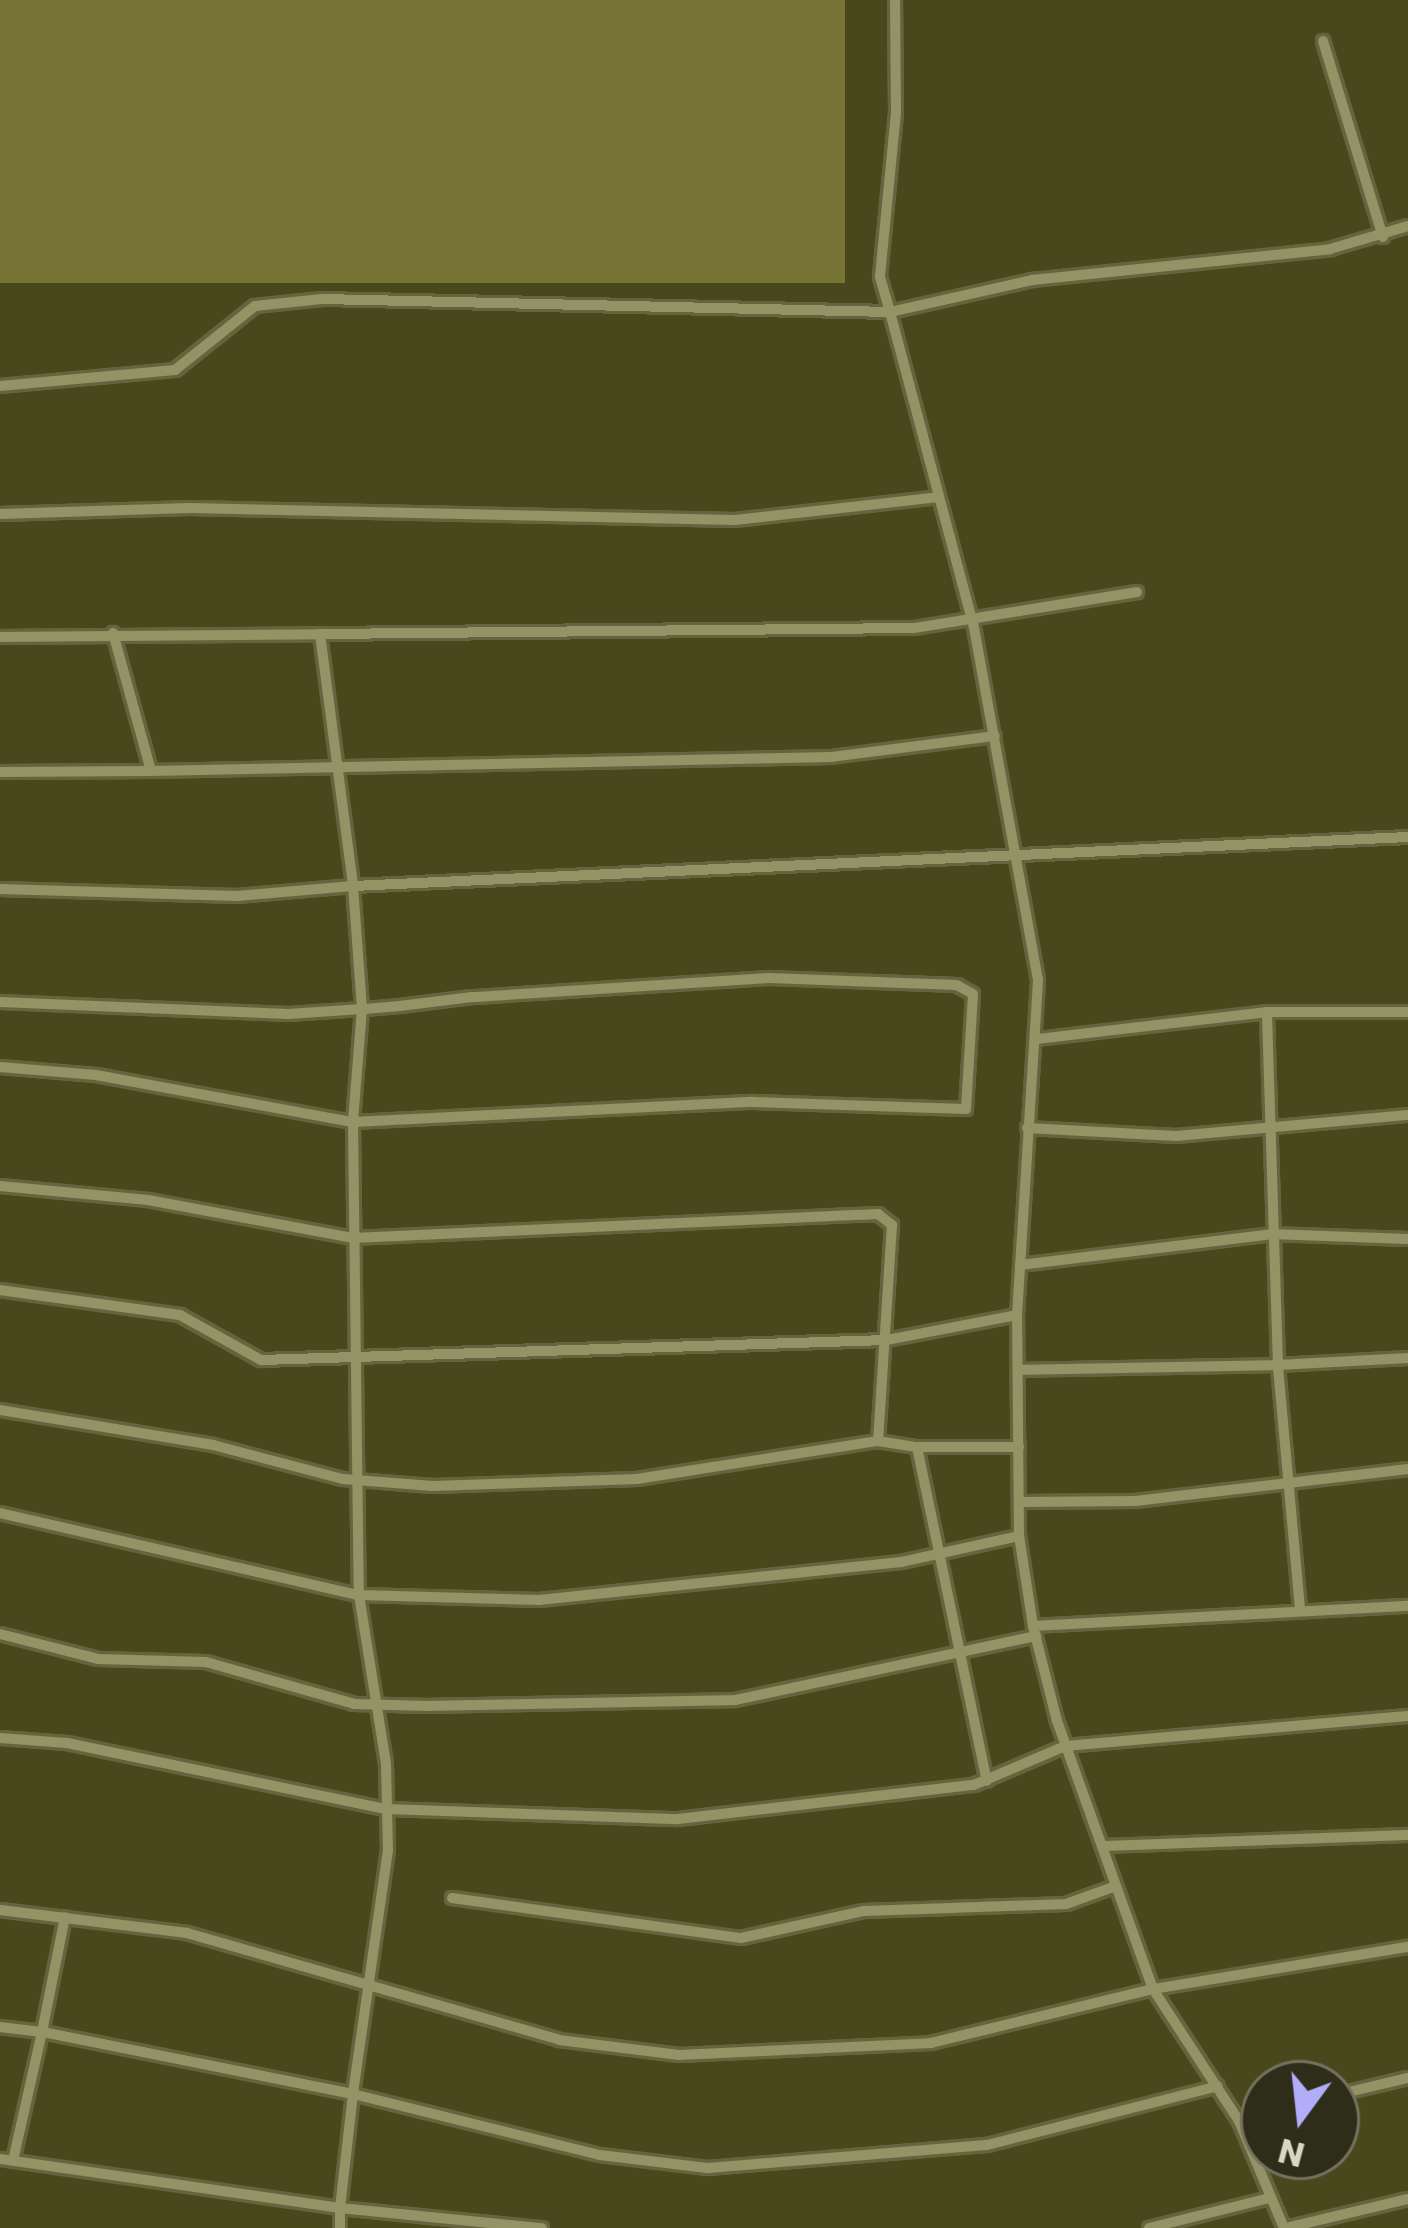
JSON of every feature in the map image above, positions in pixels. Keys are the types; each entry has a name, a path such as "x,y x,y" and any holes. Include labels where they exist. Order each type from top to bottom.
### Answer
{"street":[{"path":"895,0 897,99 880,276 973,624 1038,980 1017,1315 1019,1536 1035,1631 1065,1746 1153,1989 1239,2121 1285,2228 1408,2199"},
{"path":"1323,41 1383,237"},
{"path":"0,386 175,370 255,305 322,299 890,312 1032,280 1383,237 1408,226"},
{"path":"0,514 189,508 735,520 939,497"},
{"path":"0,637 320,634 458,640 973,624 1137,592"},
{"path":"113,633 151,771"},
{"path":"320,634 353,886 362,1009 353,1123 353,1354 362,1479 359,1595 387,1809 340,2228"},
{"path":"0,772 831,757 995,736"},
{"path":"0,889 237,896 700,864 1015,861 1408,837"},
{"path":"0,1002 362,1009 769,978 957,985 973,994 965,1109 753,1102 353,1123 96,1075 0,1067"},
{"path":"1037,1039 1268,1012 1408,1012"},
{"path":"1268,1012 1266,1125 1278,1365 1300,1609"},
{"path":"1027,1128 1176,1136 1408,1115"},
{"path":"0,1186 148,1200 353,1238 878,1214 892,1225 878,1441"},
{"path":"1020,1265 1271,1234 1408,1239"},
{"path":"0,1290 180,1315 218,1328 257,1360 886,1340 1017,1315"},
{"path":"1018,1370 1408,1358"},
{"path":"0,1410 362,1479 480,1487 637,1479 878,1441 917,1447 1019,1447"},
{"path":"917,1447 946,1550 987,1781"},
{"path":"1021,1502 1289,1484 1408,1469"},
{"path":"0,1513 359,1595 647,1595 1019,1536"},
{"path":"0,1634 98,1659 206,1662 375,1706 735,1700 962,1652 1035,1631 1300,1609 1408,1606"},
{"path":"0,1738 68,1743 387,1809 678,1819 987,1781 1065,1746 1408,1716"},
{"path":"1103,1846 1408,1835"},
{"path":"452,1898 741,1938 864,1911 1066,1904 1116,1886"},
{"path":"0,1910 208,1938 559,2040 679,2055 931,2043 1153,1989 1408,1946"},
{"path":"65,1917 42,2032 6,2160 340,2208 542,2228"},
{"path":"0,2027 353,2094 600,2155 707,2168 987,2145 1218,2086"},
{"path":"1360,2090 1408,2078"},
{"path":"1149,2228 1269,2198"}],"shaded area":[{"path":"0,0 845,0 845,283 0,283"}]}
